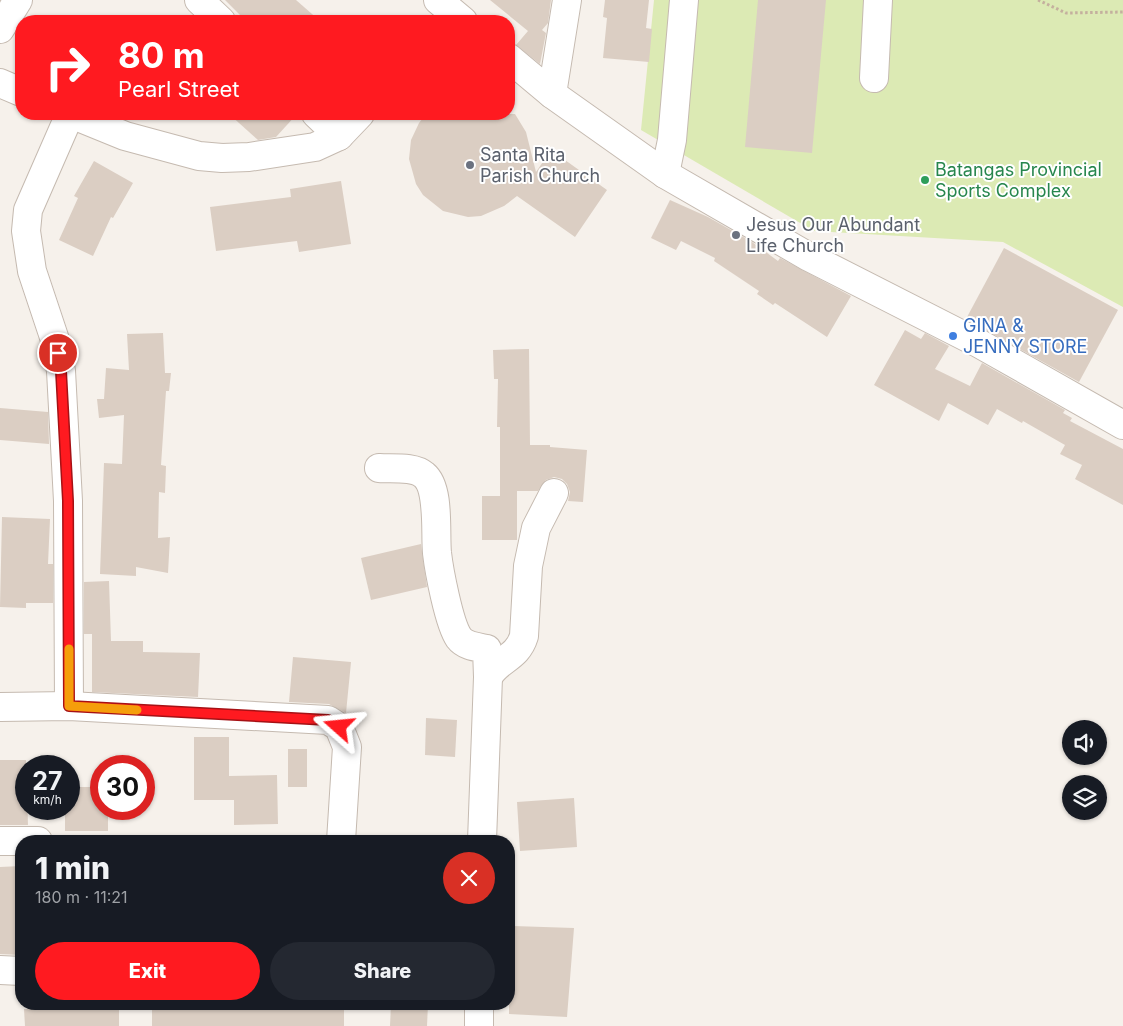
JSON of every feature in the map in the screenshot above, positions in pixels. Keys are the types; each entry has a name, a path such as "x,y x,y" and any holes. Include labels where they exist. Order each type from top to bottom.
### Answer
{"street":[{"path":"0,29 18,0"},
{"path":"199,0 215,15"},
{"path":"552,94 567,0"},
{"path":"666,174 672,140 684,0"},
{"path":"874,78 878,0"},
{"path":"515,63 552,94 666,174 809,258 980,344 1123,425"},
{"path":"0,82 15,89"},
{"path":"67,120 28,210 26,231 32,271 55,340 61,371 68,501 69,706"},
{"path":"85,120 126,136 199,156 222,158 248,157 315,147 339,136 354,120"},
{"path":"322,120 339,136"},
{"path":"379,468 419,471 432,486 437,552 445,597 459,638 468,645 487,649 488,677 482,835"},
{"path":"488,677 494,668 515,654 521,647 524,636 530,556 536,528 554,493"},
{"path":"0,707 69,706 328,720 339,727 347,747 341,835"},
{"path":"0,841 15,841"},
{"path":"0,970 15,971"},
{"path":"479,1010 479,1026"}],"path":[{"path":"1038,0 1066,13 1123,12"}],"green space":[{"name":"Batangas Provincial Sports Complex","path":"654,0 1123,0 1123,307 1003,242 814,231 641,130"}],"building":[{"path":"225,0 296,0 313,15 240,15"},
{"path":"490,0 551,0 548,23 542,30 546,33 540,64 516,45 528,31 515,20 515,15 508,15"},
{"path":"605,0 649,0 646,28 652,29 649,62 603,58 607,18 603,17"},
{"path":"758,0 826,0 812,153 745,147"},
{"name":"Santa Rita Parish Church","path":"515,114 526,132 536,172 551,150 607,190 575,237 517,196 504,206 481,216 468,217 443,211 423,195 416,184 409,159 411,140 421,120 515,120"},
{"path":"236,120 292,120 276,137 258,140"},
{"path":"94,161 133,183 113,218 111,217 93,256 59,240 78,198 74,196"},
{"path":"341,181 351,244 299,252 297,241 216,251 210,207 291,197 290,189"},
{"path":"670,200 708,217 752,242 778,261 780,258 851,296 827,337 775,303 773,305 757,294 759,291 714,261 715,258 681,241 676,250 651,238"},
{"path":"1004,248 1118,310 1079,382 966,319"},
{"path":"905,330 921,339 925,333 949,346 935,369 970,386 982,363 1065,410 1063,413 1072,418 1070,421 1123,449 1123,505 1075,479 1082,465 1060,454 1065,445 1023,421 1022,423 997,409 988,425 948,403 939,421 874,385"},
{"path":"163,333 165,373 171,373 169,391 166,391 161,465 166,466 165,493 159,492 158,538 170,537 168,573 136,567 136,576 100,574 104,463 122,464 124,415 99,418 97,399 104,399 106,368 129,370 127,334"},
{"path":"529,349 530,445 550,445 550,447 587,450 583,502 568,501 570,492 567,484 562,479 554,477 546,480 538,491 517,491 517,540 482,540 482,496 500,496 500,427 497,427 498,379 494,379 493,350"},
{"path":"0,408 48,412 49,444 0,440"},
{"path":"2,517 50,519 48,564 53,564 53,603 26,603 26,608 0,607"},
{"path":"421,544 427,587 371,600 361,558"},
{"path":"109,581 111,641 143,641 143,652 200,653 198,697 92,692 92,634 84,634 84,582"},
{"path":"293,657 351,662 346,713 329,704 289,702"},
{"path":"426,718 457,720 455,757 425,755"},
{"path":"194,737 229,737 229,776 277,775 278,824 234,825 234,800 194,800"},
{"path":"288,749 307,749 307,787 288,787"},
{"path":"0,760 15,760 15,820 28,820 28,825 0,825"},
{"path":"80,787 90,787 90,820 108,820 108,831 65,831 65,820 80,820"},
{"path":"574,798 577,847 520,851 517,802"},
{"path":"15,866 15,955 0,954 0,867"},
{"path":"515,926 574,928 567,1017 509,1014 509,1010 515,1010"},
{"path":"24,1010 119,1010 119,1026 25,1026"},
{"path":"152,1010 344,1010 344,1026 152,1026"},
{"path":"391,1010 428,1010 427,1026 390,1026"}],"slow traffic":[{"path":"69,649 69,706 137,710"}],"place":[{"name":"Santa Rita Parish Church","path":"470,165"},
{"name":"Batangas Provincial Sports Complex","path":"925,180"},
{"name":"Jesus Our Abundant Life Church","path":"736,235"},
{"name":"GINA & JENNY STORE","path":"953,336"}],"route":[{"path":"58,353 61,371 68,501 69,706 328,720 339,727"}]}
